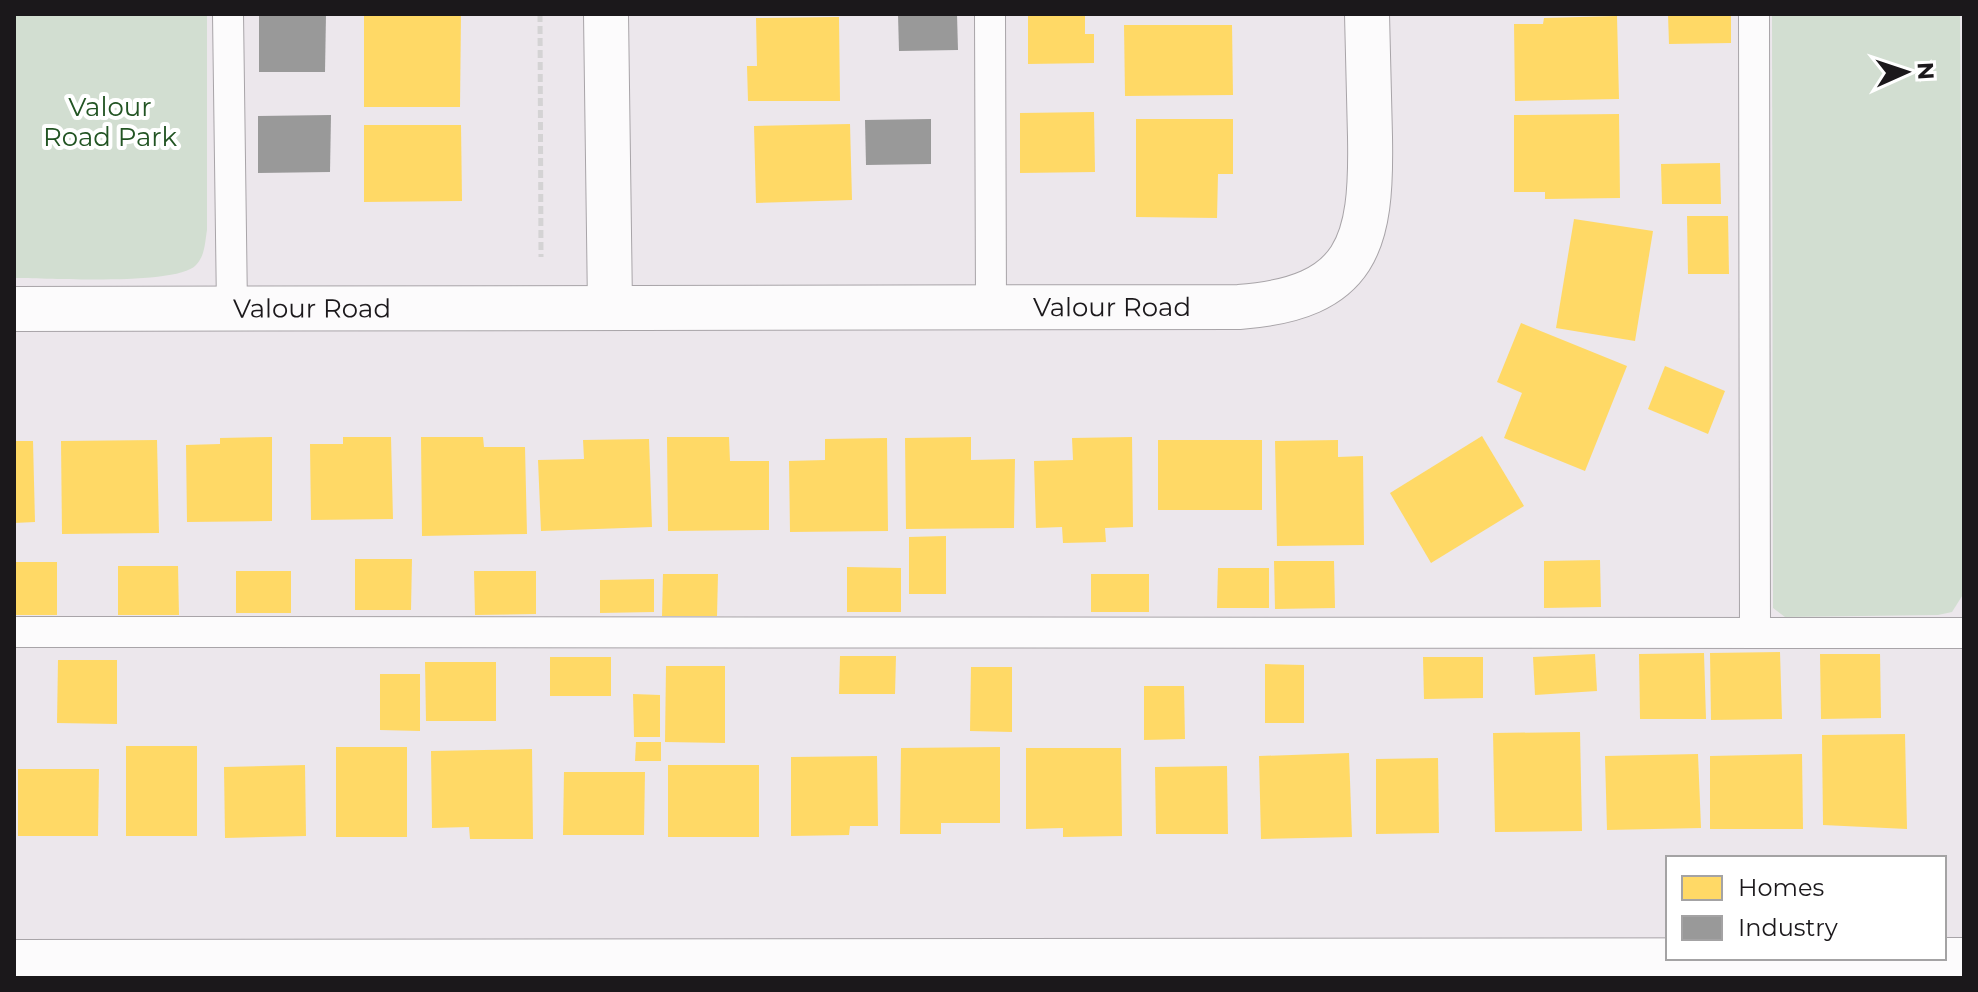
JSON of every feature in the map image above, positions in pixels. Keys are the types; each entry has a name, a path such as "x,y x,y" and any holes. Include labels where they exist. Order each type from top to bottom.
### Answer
{"street":[{"path":"606,14 610,306"},
{"name":"Valour Road","path":"14,309 1250,306 1283,302 1331,276 1357,250 1368,217 1371,186 1367,14"},
{"path":"14,962 1964,960"}],"lane":[{"path":"228,14 232,308"},
{"path":"990,14 991,306"},
{"path":"1754,14 1755,633"},
{"path":"14,632 1964,633"}],"path":[{"path":"540,14 541,306"}],"green space":[{"name":"Valour Road Park","path":"14,14 207,14 207,230 203,253 196,265 184,272 139,278 14,278"},
{"path":"1772,14 1960,14 1964,593 1952,612 1938,615 1785,617 1773,608"}],"building: Homes":[{"path":"364,14 461,14 460,107 364,107"},
{"path":"1028,14 1085,14 1085,34 1094,34 1094,63 1028,64"},
{"path":"1668,14 1731,14 1731,43 1669,44"},
{"path":"1617,16 1619,99 1515,101 1514,24 1543,24 1544,18"},
{"path":"839,17 840,101 748,101 747,66 757,66 756,18"},
{"path":"1124,25 1232,25 1233,95 1125,96"},
{"path":"1094,112 1095,172 1020,173 1020,113"},
{"path":"1619,114 1620,198 1545,199 1545,192 1514,192 1514,115"},
{"path":"1136,119 1233,119 1233,174 1218,174 1217,218 1136,217"},
{"path":"850,124 852,200 756,203 754,126"},
{"path":"364,125 461,125 462,201 364,202"},
{"path":"1720,163 1721,204 1662,204 1661,164"},
{"path":"1687,216 1728,216 1729,274 1688,274"},
{"path":"1574,219 1653,231 1635,341 1556,328"},
{"path":"1521,323 1627,366 1585,471 1504,438 1522,393 1497,382"},
{"path":"1665,366 1725,391 1708,434 1648,409"},
{"path":"1482,436 1524,506 1431,563 1390,493"},
{"path":"272,437 272,521 187,522 186,445 220,444 220,438"},
{"path":"343,437 391,437 393,519 311,520 310,444 343,444"},
{"path":"421,437 483,437 484,447 525,447 527,534 422,536"},
{"path":"667,437 729,437 730,461 769,461 769,530 668,531"},
{"path":"971,437 971,460 1015,459 1014,528 906,529 905,438"},
{"path":"1132,437 1133,527 1105,528 1106,542 1063,543 1062,527 1036,528 1034,461 1073,460 1072,438"},
{"path":"887,438 888,531 790,532 789,461 825,460 825,439"},
{"path":"649,439 652,527 541,531 538,460 584,459 583,440"},
{"path":"157,440 159,533 62,534 61,441"},
{"path":"1158,440 1262,440 1262,510 1158,510"},
{"path":"1338,440 1338,457 1363,456 1364,545 1277,546 1275,441"},
{"path":"14,441 33,441 35,522 14,523"},
{"path":"946,536 946,594 909,594 909,537"},
{"path":"355,559 412,559 411,610 355,610"},
{"path":"1600,560 1601,607 1544,608 1544,561"},
{"path":"1274,561 1334,561 1335,608 1275,609"},
{"path":"14,562 57,562 57,615 14,615"},
{"path":"118,566 178,566 179,615 118,615"},
{"path":"847,567 901,568 901,612 847,612"},
{"path":"1218,568 1269,568 1269,608 1217,608"},
{"path":"236,571 291,571 291,613 236,613"},
{"path":"474,571 536,571 536,614 475,615"},
{"path":"663,574 718,574 717,616 662,616"},
{"path":"1091,574 1149,574 1149,612 1091,612"},
{"path":"654,579 654,612 600,613 600,580"},
{"path":"1780,652 1782,719 1711,720 1710,653"},
{"path":"1704,653 1706,719 1640,719 1639,654"},
{"path":"1595,654 1597,691 1535,695 1533,657"},
{"path":"1820,654 1880,654 1881,718 1821,719"},
{"path":"840,656 896,656 895,694 839,694"},
{"path":"550,657 611,657 611,696 550,696"},
{"path":"1423,657 1483,657 1483,698 1424,699"},
{"path":"58,660 117,660 117,724 57,723"},
{"path":"425,662 496,662 496,721 426,721"},
{"path":"1265,664 1304,665 1304,723 1265,723"},
{"path":"666,666 725,666 725,743 665,742"},
{"path":"971,667 1012,667 1012,732 970,731"},
{"path":"380,674 420,674 420,731 380,730"},
{"path":"1144,686 1184,686 1185,739 1144,740"},
{"path":"633,694 660,695 660,737 634,737"},
{"path":"1580,732 1582,831 1495,832 1493,733"},
{"path":"1905,734 1907,829 1823,825 1822,735"},
{"path":"636,742 661,742 661,761 635,761"},
{"path":"126,746 197,746 197,836 126,836"},
{"path":"336,747 407,747 407,837 336,837"},
{"path":"1000,747 1000,823 941,823 941,834 900,834 901,748"},
{"path":"1026,748 1121,748 1122,836 1063,837 1063,828 1026,829"},
{"path":"532,749 533,839 470,839 469,827 432,828 431,751"},
{"path":"1349,753 1352,837 1261,839 1259,756"},
{"path":"1698,754 1701,828 1607,830 1605,756"},
{"path":"1802,754 1803,829 1710,829 1710,756"},
{"path":"877,756 878,826 850,826 849,835 791,836 791,757"},
{"path":"1438,758 1439,833 1376,834 1376,759"},
{"path":"305,765 306,836 225,838 224,767"},
{"path":"668,765 759,765 759,837 668,837"},
{"path":"1227,766 1228,834 1156,834 1155,767"},
{"path":"18,769 99,769 98,836 18,836"},
{"path":"564,772 645,772 644,835 563,835"}],"building: Industry":[{"path":"259,14 326,14 325,72 259,72"},
{"path":"898,14 957,14 958,50 899,51"},
{"path":"331,115 330,172 258,173 258,116"},
{"path":"931,119 931,164 866,165 865,120"}]}
